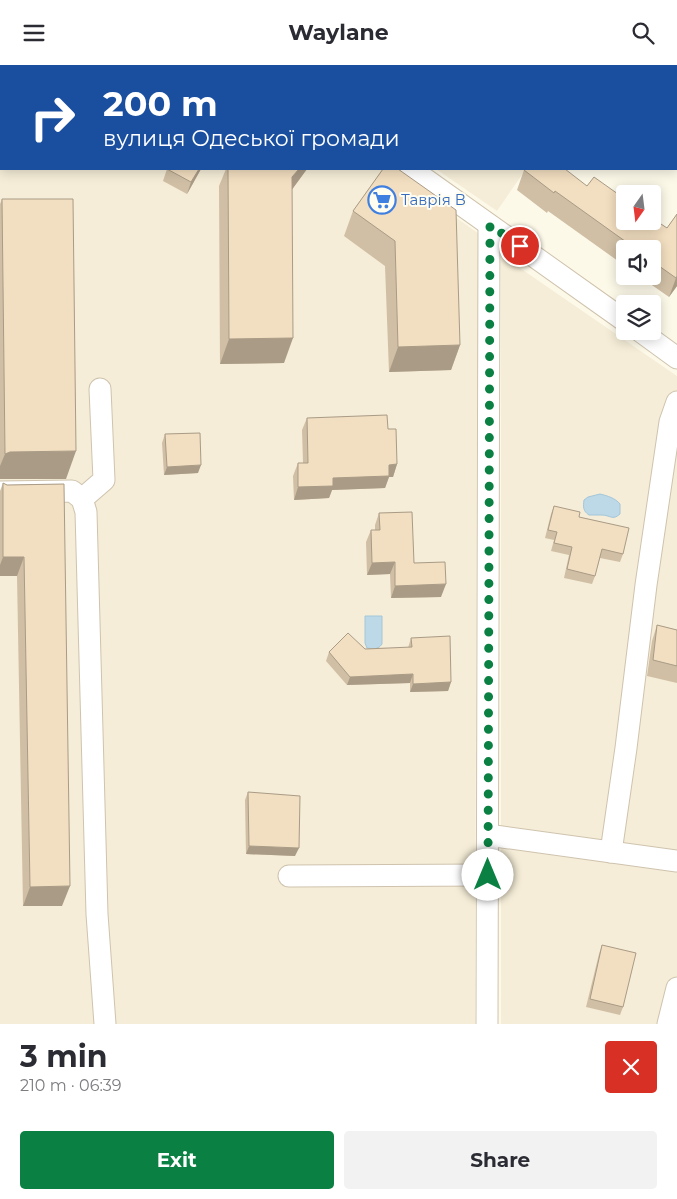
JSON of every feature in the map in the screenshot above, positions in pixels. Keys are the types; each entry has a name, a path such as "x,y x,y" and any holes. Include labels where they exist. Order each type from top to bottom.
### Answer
{"street":[{"path":"412,170 616,315"},
{"path":"487,1024 490,225"},
{"path":"652,340 677,358"},
{"path":"82,499 104,479 100,389"},
{"path":"611,852 647,576 670,422 677,402"},
{"path":"0,492 72,491 82,499 86,512 97,914 106,1024"},
{"path":"488,835 677,861"},
{"path":"289,876 488,875"},
{"path":"668,1024 677,988"}],"shaded area":[{"path":"0,170 389,170 482,236 477,398 475,1024 0,1024"},
{"path":"437,170 525,170 497,211"},
{"path":"501,255 616,334 616,340 625,340 677,376 677,1024 501,1024"}],"water":[{"path":"600,494 611,497 620,504 620,514 613,517 589,515 586,512 584,500"},
{"path":"365,616 382,616 382,644 377,648 367,648 365,643"}],"building":[{"path":"169,170 198,170 191,182"},
{"path":"228,170 298,170 292,177 293,338 229,339"},
{"path":"382,170 399,170 456,210 460,345 398,347 395,241 353,211"},
{"path":"524,170 566,170 587,186 594,177 616,193 616,230 661,230 661,224 667,228 677,214 676,278 661,267 661,240 623,240 555,191 554,193"},
{"path":"2,199 73,199 76,451 10,452 5,454"},
{"path":"387,415 388,429 396,429 397,464 389,465 389,476 333,478 333,486 298,487 298,463 308,463 307,418"},
{"path":"200,433 201,465 167,467 165,434"},
{"path":"3,483 7,485 64,484 70,886 30,887 24,557 3,557"},
{"path":"554,506 580,512 579,517 629,528 623,554 602,549 595,576 567,569 572,547 554,543 557,532 548,530"},
{"path":"412,512 414,563 445,562 446,584 395,586 395,562 372,563 371,530 380,530 379,513"},
{"path":"657,625 677,630 677,666 653,660"},
{"path":"348,633 365,649 412,647 411,638 450,636 451,682 413,684 413,674 350,677 329,652"},
{"path":"248,792 300,796 299,848 249,846"},
{"path":"602,945 636,953 623,1007 590,999"}],"place":[{"name":"Таврія В","path":"382,200"}],"route":[{"path":"488,875 490,225 520,246"}]}
